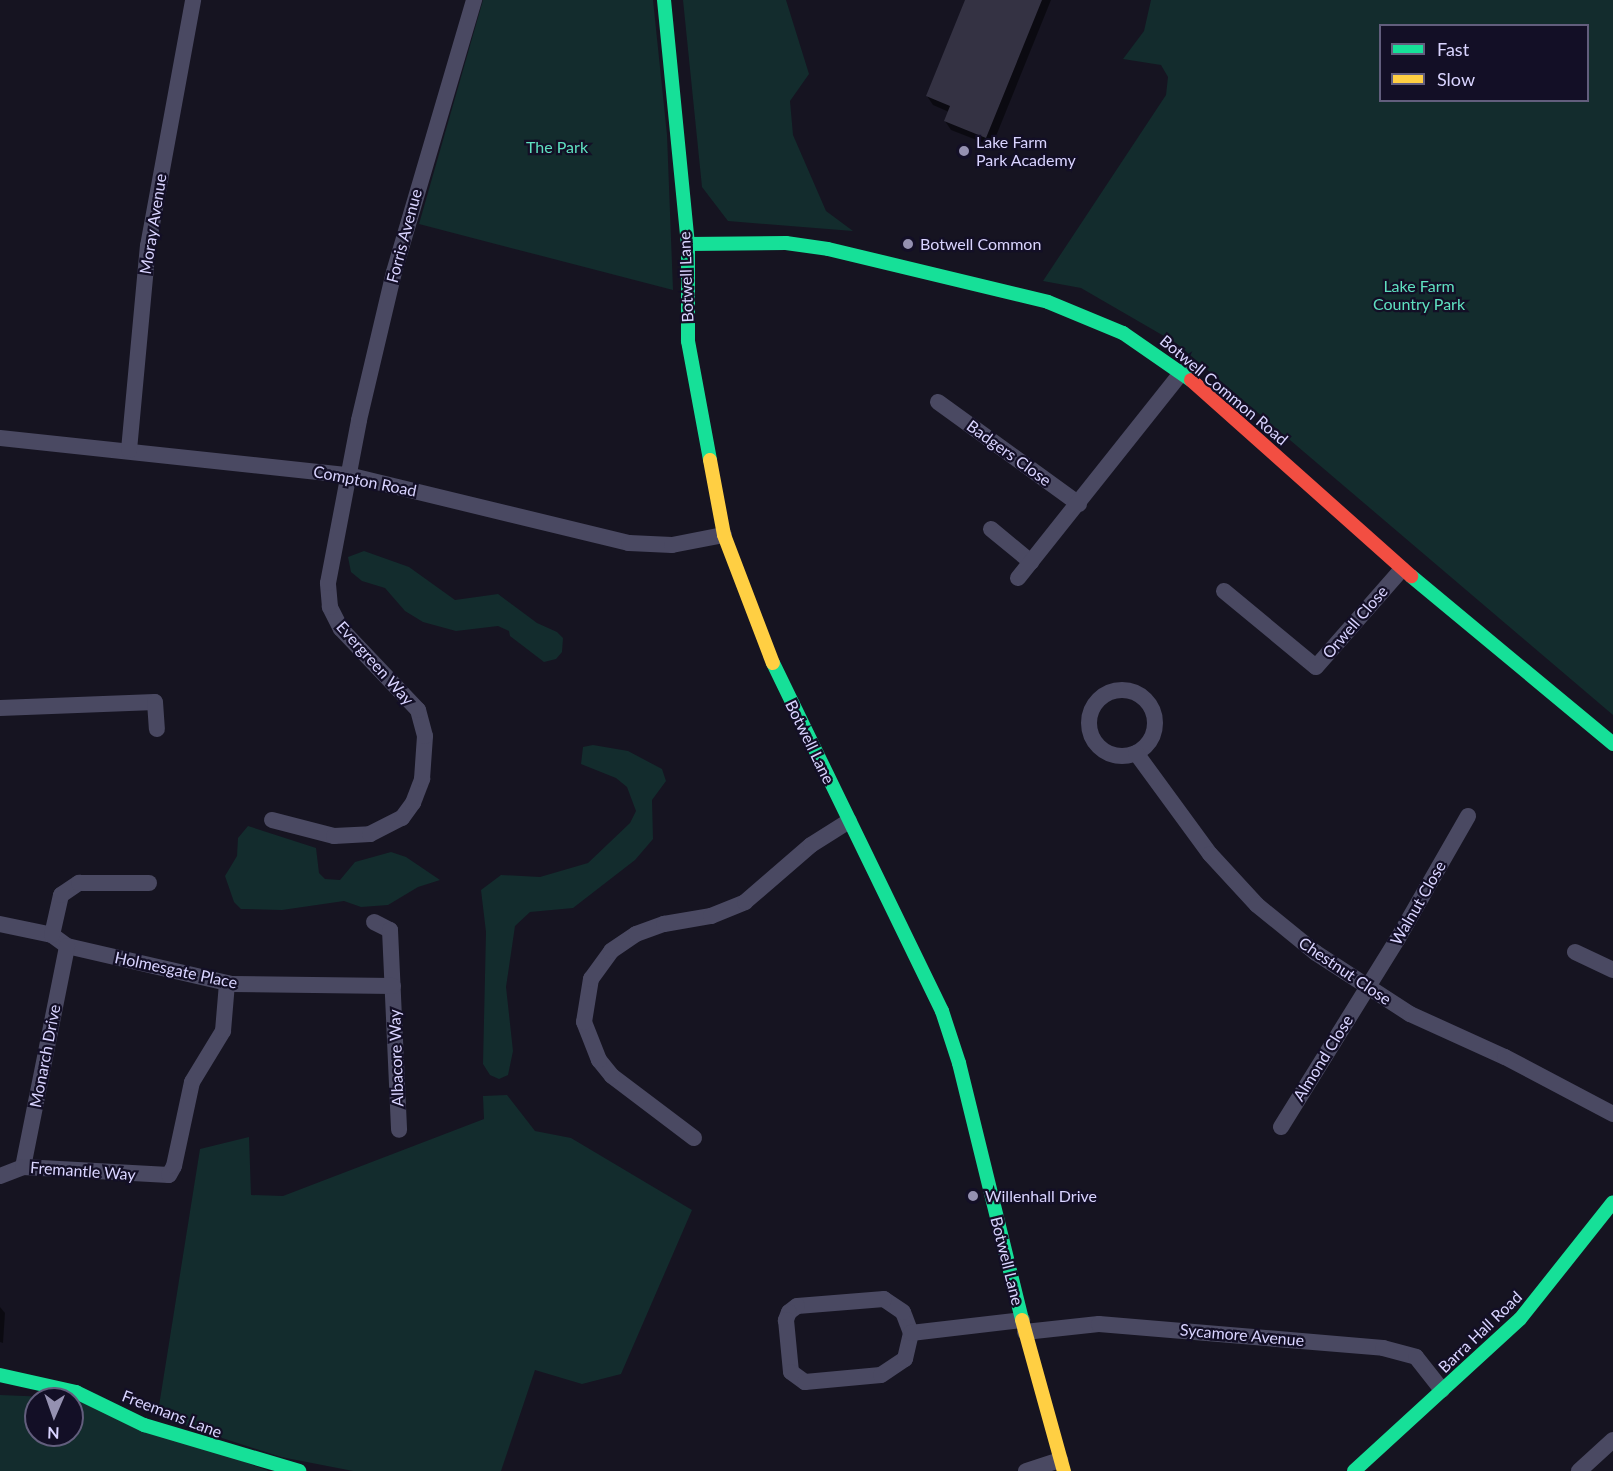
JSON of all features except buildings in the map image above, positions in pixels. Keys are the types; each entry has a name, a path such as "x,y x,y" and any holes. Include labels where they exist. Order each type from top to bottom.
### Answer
{"street":[{"name":"Moray Avenue","path":"129,450 148,246 193,0"},
{"name":"Forris Avenue","path":"348,475 407,217 474,0"},
{"name":"Botwell Lane","path":"664,0 688,244 688,341 724,535 758,632 942,1011 959,1063 1024,1326 1062,1466 1026,1471"},
{"name":"Botwell Common Road","path":"688,244 804,245 1019,294 1102,323 1149,348 1182,372 1402,569 1613,744"},
{"path":"1018,578 1182,372"},
{"name":"Badgers Close","path":"938,402 1079,504"},
{"name":"Compton Road","path":"0,438 348,475 629,543 672,545 724,535"},
{"name":"Evergreen Way","path":"272,820 334,836 370,834 402,818 413,803 422,779 425,736 418,711 346,636 330,607 328,583 348,475"},
{"path":"991,529 1030,562"},
{"name":"Orwell Close","path":"1224,591 1316,667 1402,569"},
{"path":"0,708 155,702 157,729"},
{"name":"Chestnut Close","path":"1136,753 1197,838 1257,904 1366,989 1613,1114"},
{"name":"Walnut Close","path":"1366,989 1468,816"},
{"path":"694,1138 612,1076 599,1060 584,1022 591,979 611,951 636,934 664,924 711,916 745,902 811,845 849,821"},
{"path":"52,935 61,895 79,883 149,883"},
{"name":"Albacore Way","path":"374,922 390,930 399,1131"},
{"name":"Holmesgate Place","path":"0,924 52,935 67,945 228,983 393,986"},
{"name":"Monarch Drive","path":"23,1167 67,945"},
{"path":"1575,952 1613,970"},
{"name":"Fremantle Way","path":"0,1176 23,1167 169,1175 174,1166 192,1082 223,1031 228,983"},
{"name":"Almond Close","path":"1281,1127 1366,989"},
{"name":"Barra Hall Road","path":"1354,1471 1442,1390 1484,1356 1534,1304 1613,1202"},
{"path":"884,1299 903,1312 911,1333 905,1359 881,1376 805,1382 791,1372 786,1320 789,1312 798,1306 884,1299"},
{"name":"Sycamore Avenue","path":"911,1333 1100,1324 1390,1350 1416,1357 1442,1390"},
{"name":"Freemans Lane","path":"0,1375 76,1392 144,1425 299,1471"},
{"path":"1579,1471 1613,1440"}],"green space":[{"name":"The Park","path":"483,0 653,0 667,135 673,290 419,224"},
{"path":"683,0 786,0 809,74 790,101 793,135 826,211 853,231 728,221 702,187"},
{"name":"Lake Farm Country Park","path":"1151,0 1613,0 1613,715 1176,343 1081,288 1043,281 1166,95 1168,77 1161,65 1123,59 1144,31"},
{"path":"364,551 409,567 455,600 498,594 537,623 557,632 563,638 562,652 556,659 544,662 510,636 509,631 498,626 456,631 423,622 405,611 385,588 362,581 351,572 348,557"},
{"path":"593,745 628,751 662,769 666,781 652,800 653,839 635,860 573,908 530,912 515,926 506,987 513,1051 508,1075 499,1079 490,1075 483,1064 486,932 481,890 501,875 540,877 588,863 630,823 636,811 627,787 616,778 581,764 583,747"},
{"path":"248,826 316,848 319,873 325,879 340,880 355,862 391,852 406,857 440,880 418,887 388,905 361,907 344,901 282,910 241,909 234,902 225,876 237,856 238,838"},
{"path":"507,1095 535,1131 571,1138 692,1210 621,1374 582,1384 535,1370 501,1471 353,1471 281,1457 188,1427 159,1406 200,1149 249,1137 251,1195 283,1196 484,1119 483,1096"},
{"path":"0,1395 24,1396 24,1447 84,1447 84,1402 269,1471 0,1471"}],"traffic: fast":[{"path":"664,0 688,244 688,341 710,460"},
{"path":"688,244 786,243 828,249 1048,302 1123,333 1191,380"},
{"path":"1411,576 1613,744"},
{"path":"773,663 942,1011 959,1063 1022,1320"},
{"path":"1354,1471 1520,1319 1613,1202"},
{"path":"0,1375 76,1392 144,1425 299,1471"}],"traffic: slow":[{"path":"710,460 724,535 773,663"},
{"path":"1022,1320 1064,1471"}],"traffic: jam":[{"path":"1191,380 1411,576"}],"place":[{"name":"Lake Farm Park Academy","path":"964,151"},
{"name":"Botwell Common","path":"908,244"},
{"name":"Willenhall Drive","path":"973,1196"}]}
